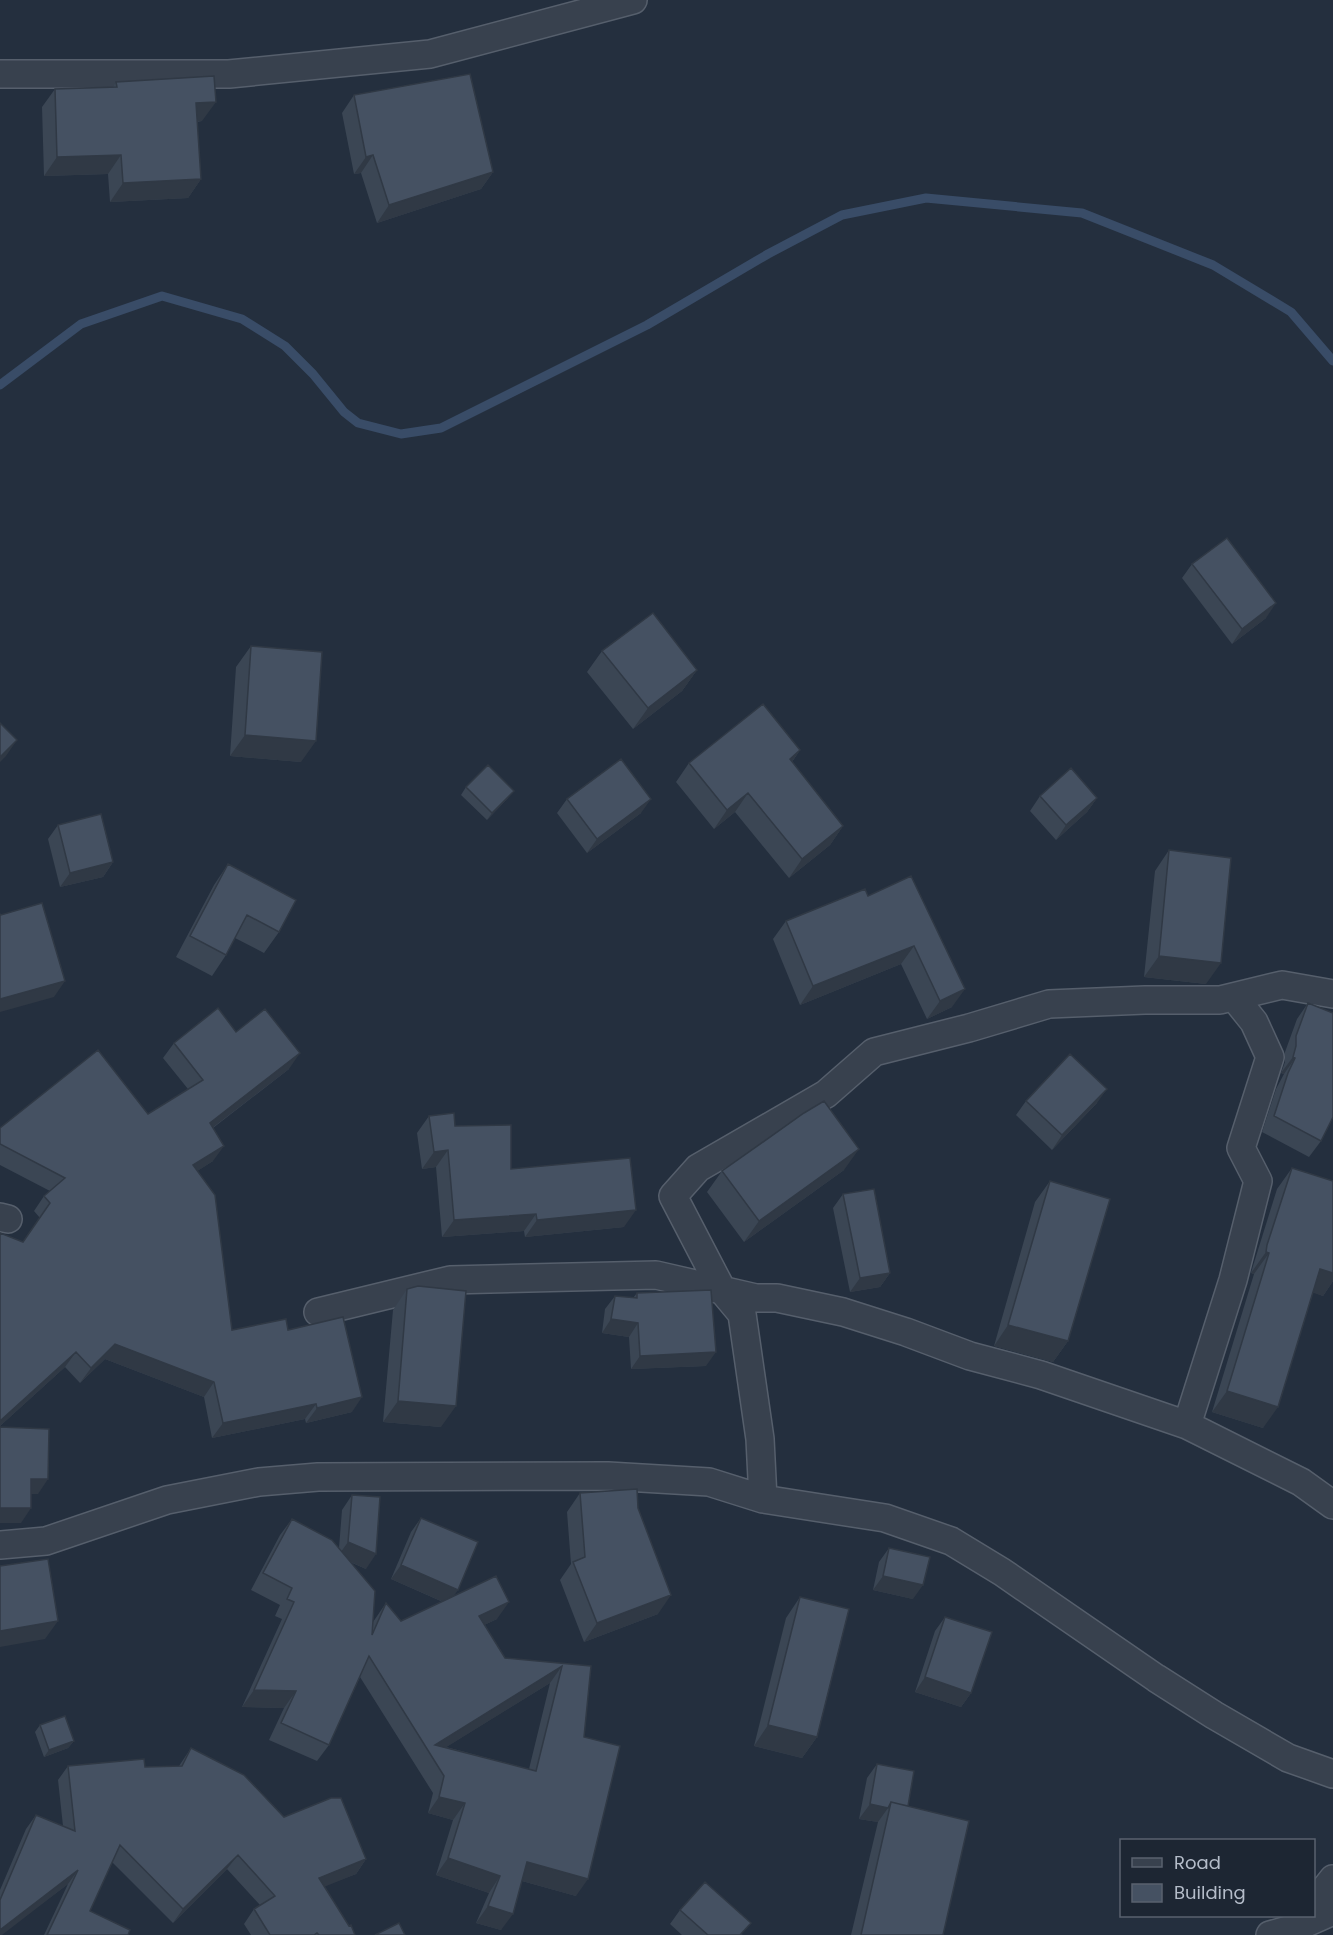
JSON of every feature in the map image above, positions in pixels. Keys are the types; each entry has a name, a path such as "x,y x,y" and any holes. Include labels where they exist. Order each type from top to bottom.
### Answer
{"street":[{"path":"0,74 229,74 430,54 633,0"},
{"path":"763,1499 760,1439 742,1314 722,1290 673,1196 698,1168 826,1094 874,1052 969,1028 1049,1004 1220,1000 1282,985 1333,994"},
{"path":"1187,1425 1233,1280 1258,1181 1241,1148 1270,1057 1254,1022 1234,997"},
{"path":"318,1312 450,1280 656,1275 756,1298 777,1298 843,1312 970,1356 1041,1375 1187,1425 1301,1482 1333,1505"},
{"path":"0,1545 46,1541 167,1500 259,1482 318,1477 608,1476 709,1482 763,1499 885,1518 951,1541 1002,1572 1214,1715 1288,1758 1333,1774"},
{"path":"1315,1902 1333,1879"},
{"path":"1290,1926 1333,1911"}],"building":[{"path":"470,74 493,172 389,205 373,155 366,157 354,95"},
{"path":"214,76 216,102 196,103 201,179 123,183 121,155 57,157 55,89 117,87 116,82"},
{"path":"1227,538 1276,603 1242,629 1192,564"},
{"path":"653,613 697,670 648,708 602,651"},
{"path":"251,646 322,652 316,741 245,735"},
{"path":"763,704 800,750 790,759 843,826 802,859 748,793 727,810 689,763"},
{"path":"0,723 17,740 0,757"},
{"path":"621,759 651,799 597,839 567,799"},
{"path":"488,765 514,791 492,813 466,787"},
{"path":"1071,768 1097,798 1066,825 1040,796"},
{"path":"101,814 113,862 70,873 58,825"},
{"path":"1169,850 1231,858 1221,963 1159,956"},
{"path":"228,864 296,900 279,932 247,915 226,955 190,936"},
{"path":"911,876 965,989 940,1001 914,946 813,986 786,921 865,889 868,896"},
{"path":"42,903 65,981 0,999 0,914"},
{"path":"1308,1003 1333,1013 1333,1117 1321,1141 1274,1116 1295,1058 1293,1057 1296,1036"},
{"path":"218,1008 236,1032 265,1009 300,1053 210,1123 224,1146 193,1165 215,1195 232,1330 286,1319 288,1330 343,1317 362,1397 317,1408 316,1404 223,1423 214,1382 115,1344 91,1368 76,1352 0,1421 0,1233 23,1242 50,1203 44,1196 65,1178 0,1144 0,1128 98,1050 148,1114 203,1080 174,1043"},
{"path":"1070,1054 1107,1089 1062,1135 1026,1101"},
{"path":"824,1101 859,1149 759,1221 722,1171"},
{"path":"454,1113 455,1126 511,1125 511,1169 630,1158 636,1210 537,1220 536,1214 454,1220 448,1150 434,1152 429,1116"},
{"path":"1292,1168 1333,1181 1333,1273 1320,1269 1278,1407 1227,1391 1269,1253 1266,1252 1267,1245"},
{"path":"1050,1181 1110,1199 1068,1341 1008,1325"},
{"path":"874,1189 890,1273 860,1278 843,1194"},
{"path":"418,1286 466,1291 456,1406 398,1401 407,1289"},
{"path":"711,1290 716,1352 640,1356 638,1323 611,1319 615,1296 637,1298 637,1293"},
{"path":"0,1427 49,1429 48,1479 31,1479 31,1508 0,1508"},
{"path":"637,1489 638,1508 671,1595 597,1623 573,1562 585,1557 580,1493"},
{"path":"352,1495 380,1497 376,1554 348,1542"},
{"path":"421,1518 478,1542 458,1590 401,1565"},
{"path":"292,1519 332,1540 375,1591 372,1635 386,1603 401,1621 496,1576 509,1602 479,1616 505,1658 591,1666 584,1737 620,1746 588,1879 527,1862 513,1914 488,1906 500,1876 448,1858 465,1803 439,1797 444,1776 369,1656 329,1745 281,1723 296,1691 254,1690 294,1602 287,1599 292,1588 263,1573","holes":["562,1666 536,1771 435,1745"]},
{"path":"889,1548 930,1557 923,1585 883,1576"},
{"path":"48,1559 58,1621 0,1631 0,1566"},
{"path":"800,1597 849,1609 817,1737 768,1725"},
{"path":"945,1617 992,1632 971,1693 925,1677"},
{"path":"65,1716 74,1741 49,1750 40,1725"},
{"path":"191,1748 244,1775 284,1817 331,1798 341,1798 366,1859 319,1878 349,1926 351,1925 355,1935 319,1935 317,1933 314,1935 270,1935 254,1909 275,1896 238,1855 183,1909 120,1845 90,1911 130,1930 128,1935 47,1935 78,1870 0,1930 0,1900 36,1815 75,1831 68,1766 144,1759 145,1767 182,1766"},
{"path":"877,1764 914,1771 908,1806 891,1802 888,1808 870,1804"},
{"path":"891,1802 969,1821 943,1935 861,1935"},
{"path":"705,1882 751,1923 740,1935 708,1935 680,1910"},
{"path":"399,1923 405,1935 375,1935"}],"waterway":[{"path":"0,385 81,324 162,296 242,319 285,346 313,374 344,412 358,423 401,434 441,428 647,325 768,254 842,215 926,198 1082,213 1213,265 1291,312 1333,361"}]}
